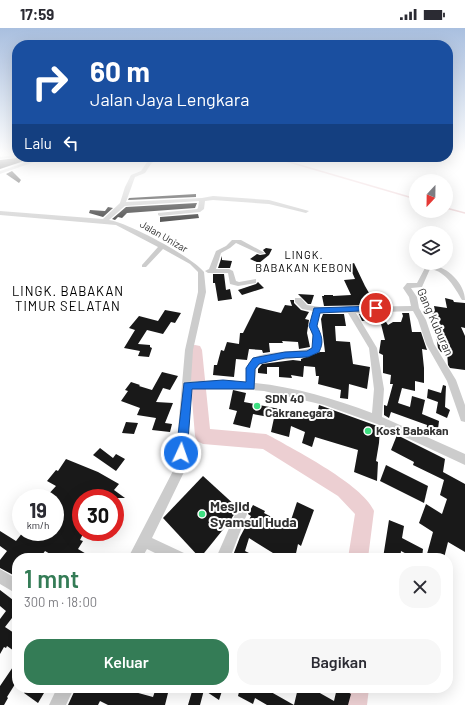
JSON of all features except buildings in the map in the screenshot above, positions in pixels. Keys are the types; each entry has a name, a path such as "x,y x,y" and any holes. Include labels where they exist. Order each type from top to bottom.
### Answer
{"street":[{"path":"105,221 123,204 129,185"},
{"path":"123,204 213,198 269,202 306,211"},
{"path":"160,214 198,211 201,209 201,200"},
{"name":"Jalan Unizar","path":"0,213 105,221 127,227 207,272"},
{"path":"139,553 176,479 192,385 191,336 207,272 218,252 228,248 233,241 239,241 262,253"},
{"path":"144,266 162,246"},
{"name":"Gang Kuburan","path":"465,298 450,277 436,268 428,267 419,285 407,287 413,297 415,308 422,320 433,350 451,380 465,418"},
{"path":"207,272 230,271 232,281 235,284 253,281"},
{"path":"298,300 304,306 317,310 328,311 350,309 415,308"},
{"path":"350,309 373,348 379,389 377,418"},
{"path":"250,386 251,368 256,361 285,355 308,354 316,350 318,335 313,326 317,310"},
{"path":"192,385 223,384 250,386 323,399 377,418 465,460"},
{"path":"225,553 241,514"},
{"path":"145,541 169,553"},
{"path":"0,576 12,584"},
{"path":"57,705 63,693"}],"waterway":[{"path":"367,185 409,197"},
{"path":"453,210 465,213"},
{"path":"195,350 203,436 266,442 344,490 365,511 359,553"},
{"path":"354,705 356,693"}],"place":[{"name":"SDN 40 Cakranegara","path":"257,406"},
{"name":"Kost Babakan","path":"368,431"},
{"name":"Mesjid Syamsul Huda","path":"202,514"}],"district":[{"name":"LINGK. BABAKAN KEBON","path":"304,261"},
{"name":"LINGK. BABAKAN TIMUR SELATAN","path":"68,298"}],"route":[{"path":"181,453 188,385 223,384 250,386 251,368 253,363 256,361 275,356 308,354 316,350 318,335 313,326 317,310 328,311 376,308"}]}
